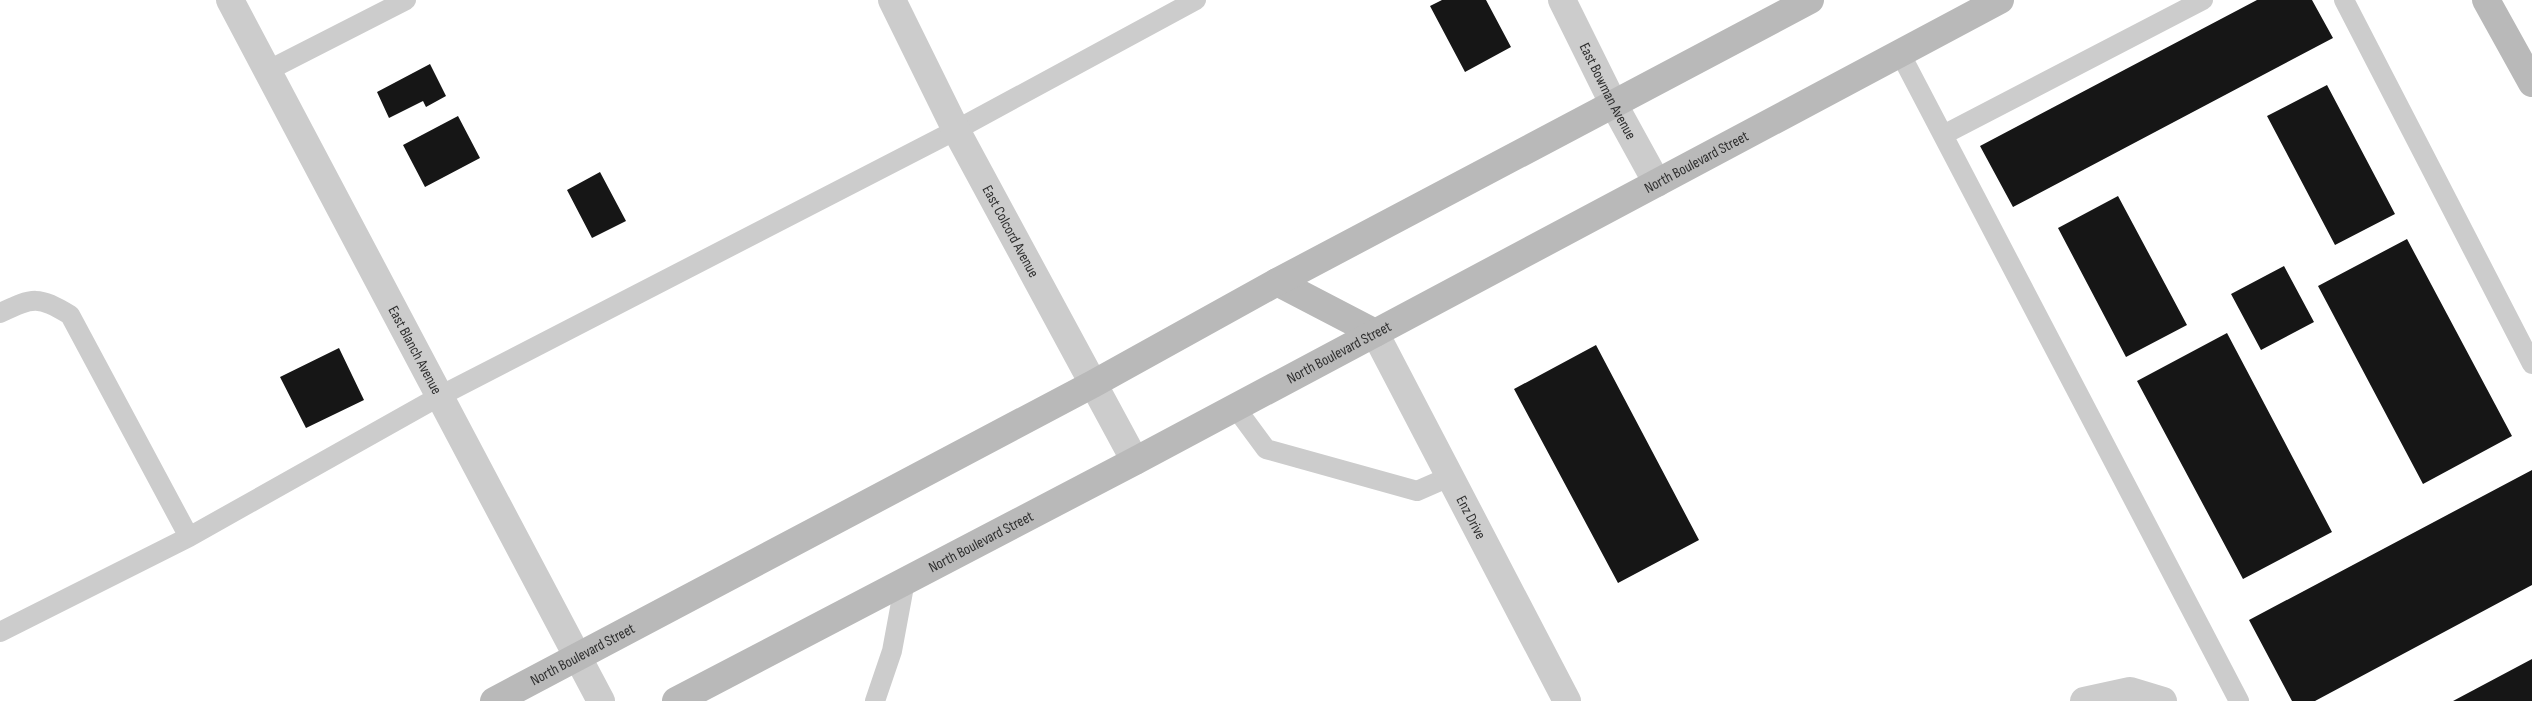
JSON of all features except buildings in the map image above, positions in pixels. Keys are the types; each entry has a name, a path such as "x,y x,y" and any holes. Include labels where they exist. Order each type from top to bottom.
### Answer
{"main road":[{"name":"North Boulevard Street","path":"494,701 1093,384 1277,282 1810,0"},
{"name":"North Boulevard Street","path":"676,701 1135,461 2000,0"},
{"path":"2486,0 2530,74"},
{"path":"1277,282 1376,333"}],"street":[{"name":"East Blanch Avenue","path":"230,0 601,701"},
{"name":"East Colcord Avenue","path":"892,0 956,130 1135,461"},
{"name":"East Bowman Avenue","path":"1562,0 1613,103 1657,182"},
{"name":"Enz Drive","path":"1376,333 1567,701"},
{"path":"2084,701 2130,691 2164,701"}],"lane":[{"path":"267,71 406,0"},
{"path":"0,632 189,537 440,396 956,130 1196,0"},
{"path":"1943,135 2203,0"},
{"path":"2344,0 2532,364"},
{"path":"1901,54 2239,701"},
{"path":"0,313 32,301 45,300 70,315 189,537"},
{"path":"1235,407 1266,450 1417,491 1449,476"},
{"path":"875,701 892,651 905,581"}]}
